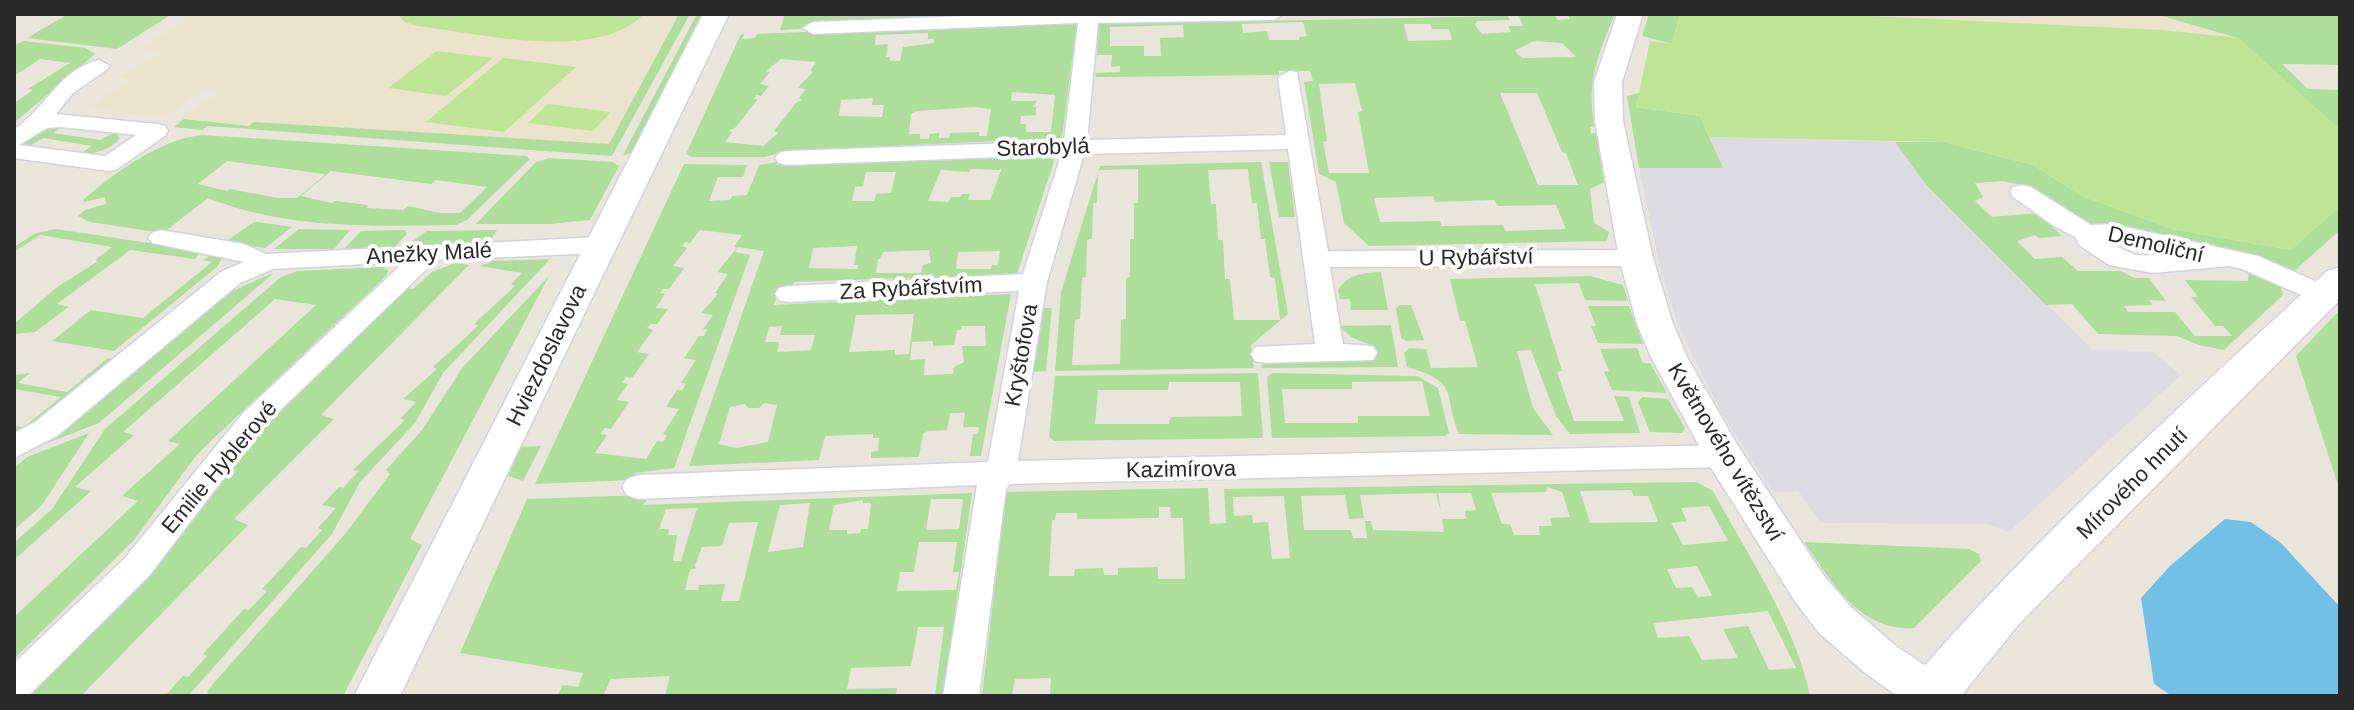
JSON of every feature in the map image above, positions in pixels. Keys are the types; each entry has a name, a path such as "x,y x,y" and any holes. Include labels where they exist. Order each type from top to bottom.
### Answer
{"main road":[{"name":"Mírového hnutí","path":"1938,695 2001,611 2332,287"}],"street":[{"name":"Hviezdoslavova","path":"377,696 716,14"},
{"path":"813,28 1089,15 1274,14"},
{"name":"Květnového vítězství","path":"1630,14 1613,63 1608,103 1636,258 1655,324 1669,357 1724,456 1809,588 1835,620 1880,659 1938,695"},
{"name":"Kryštofova","path":"961,696 991,487 1001,473 1034,282 1075,146 1089,15"},
{"path":"41,122 47,107 72,83 99,66"},
{"path":"1289,77 1330,353"},
{"path":"14,139 41,122 61,120 157,131 109,164 14,151"},
{"name":"Starobylá","path":"787,158 1075,146 1299,142"},
{"name":"Demoliční","path":"2022,192 2063,221 2087,233 2112,232 2249,262 2332,287"},
{"path":"161,238 244,252 255,256 258,264"},
{"name":"Anežky Malé","path":"14,447 46,429 231,277 258,264 280,260 600,245"},
{"name":"Emilie Hyblerové","path":"14,686 137,567 253,420 430,252"},
{"name":"U Rybářství","path":"1316,259 1636,258"},
{"name":"Za Rybářstvím","path":"788,294 1034,282"},
{"path":"1265,354 1363,353"},
{"name":"Kazimírova","path":"638,487 1001,473 1724,456"}],"shaded area":[{"path":"189,14 679,14 609,144 254,122 249,126 180,119 221,91 205,89 162,118 87,108 132,80 119,77 162,52 139,49 181,23"},
{"path":"1828,14 2155,14 2238,38 2162,30"},
{"path":"1710,137 1895,142 1926,185 2093,350 2152,351 2181,375 2009,532 1987,524 1821,523 1798,491 1773,493 1721,412 1677,323 1659,262 1639,168 1722,168"}],"green space":[{"path":"68,14 172,14 117,49 27,38"},
{"path":"397,14 644,14 623,29 597,38 536,41 417,26 405,22"},
{"path":"679,14 690,14 612,156 208,126 202,130 174,127 184,119 249,126 254,122 609,144"},
{"path":"697,14 704,14 634,152 623,155"},
{"path":"785,14 1054,14 780,30"},
{"path":"1649,14 1680,14 1672,44 1642,36"},
{"path":"1680,14 1828,14 2162,30 2238,38 2340,130 2340,206 2291,250 2172,229 2082,196 2033,165 1944,142 1710,137 1700,116 1636,107 1650,41 1672,44"},
{"path":"2155,14 2340,14 2340,65 2282,64 2308,89 2340,90 2340,130 2238,38"},
{"path":"1555,15 1557,20 1570,19 1568,15 1614,16 1595,70 1592,96 1594,126 1590,127 1591,133 1596,134 1604,182 1590,189 1594,223 1609,232 1607,241 1369,246 1344,223 1336,182 1319,174 1304,82 1313,81 1310,71 1279,71 1279,75 1110,77 1096,77 1095,73 1120,72 1120,66 1111,67 1112,55 1097,55 1099,24 1508,16 1510,20 1477,21 1475,25 1482,34 1511,32 1508,26 1523,26 1519,16","holes":["1303,22 1307,36 1299,37 1299,40 1269,40 1267,31 1243,33 1242,24","1404,24 1430,24 1432,29 1449,29 1452,40 1408,41","1183,25 1184,37 1160,38 1161,56 1144,56 1144,46 1110,46 1110,27","1534,41 1562,43 1576,57 1523,58 1516,50","1355,83 1362,111 1358,112 1369,173 1329,173 1323,142 1327,141 1319,84","1500,93 1537,93 1578,185 1538,185","1433,196 1435,202 1495,200 1497,206 1556,205 1566,229 1505,231 1503,225 1442,226 1440,221 1380,222 1374,198"]},
{"path":"1077,21 1062,138 786,151 765,157 691,157 686,154 741,34 744,34 742,39 755,38 757,34","holes":["928,33 928,39 934,39 934,43 903,47 900,61 890,61 890,57 886,57 888,44 875,45 876,35","781,59 816,62 810,71 813,72 797,88 806,89 799,98 802,100 796,103 774,131 778,133 763,146 725,142 732,132 728,131 735,128 758,99 754,99 756,95 761,96 769,86 760,84 770,72 766,71","1012,92 1055,95 1051,132 1026,132 1026,124 1020,124 1021,116 1036,115 1036,107 1033,107 1037,101 1011,101","873,98 872,105 884,105 882,117 839,116 841,100","975,107 991,109 987,136 979,136 979,132 950,133 949,138 939,138 939,133 930,134 929,139 920,139 920,134 909,134 911,114"]},
{"path":"24,41 85,48 95,54 14,123 14,103 33,90 28,89 70,63 40,59 14,76 14,45"},
{"path":"437,51 493,58 446,96 388,88"},
{"path":"503,58 576,67 504,132 426,122"},
{"path":"1639,93 1636,107 1700,116 1723,168 1639,168 1627,96"},
{"path":"548,104 611,112 593,131 528,123"},
{"path":"65,125 53,133 101,140 114,132 120,138 107,148 86,154 80,154 92,146 43,138 29,147 23,142 42,129"},
{"path":"202,135 526,156 530,159 467,220 456,225 299,221 269,216 208,198 163,233 90,222 78,216 85,210 106,204 105,197 83,200 109,179 154,150","holes":["227,161 324,174 325,175 297,198 227,191 198,184","331,171 431,184 436,180 487,187 460,213 440,213 408,206 403,210 367,208 368,205 332,203 301,196"]},
{"path":"1895,142 1944,142 2033,165 2082,196 2172,229 2291,250 2340,206 2340,230 2291,274 2077,222 2017,184 2003,181 1975,183 1983,197 1975,201 1992,217 2037,213 2062,236 2039,238 2035,235 2017,241 2035,259 2062,257 2078,271 2121,271 2134,278 2149,278 2166,301 2149,300 2152,305 2124,306 2128,312 2175,312 2195,336 2232,336 2223,326 2215,326 2191,297 2198,297 2185,280 2248,281 2249,270 2280,283 2283,295 2224,350 2177,336 2098,334 2072,304 2046,305 1926,185"},
{"path":"1049,156 1054,161 1017,274 794,282 790,288 780,288 774,305 1011,294 981,456 970,456 973,434 978,434 979,427 963,427 965,413 950,413 947,430 923,434 919,457 871,458 871,452 878,451 879,438 873,438 873,434 825,436 819,460 689,466 764,251 738,247 735,252 750,255 674,468 636,473 632,480 535,484 684,164 747,165 743,177 718,177 709,201 747,195 759,165 777,162 777,165","holes":["1002,168 990,200 968,200 970,194 962,194 951,197 948,202 928,201 941,170 969,172 971,169","866,172 896,172 891,193 876,194 874,201 852,201 855,187 863,186","700,230 742,235 734,247 737,248 717,272 728,274 715,293 718,294 701,313 713,315 703,329 707,330 684,358 696,360 681,383 686,384 682,390 677,390 666,407 679,409 663,434 667,435 663,442 657,441 646,459 595,453 607,435 600,434 605,428 611,429 629,402 617,400 628,384 622,383 626,377 632,378 649,354 637,352 653,330 647,328 657,324 668,309 656,308 665,294 660,293 663,289 669,289 684,268 673,266 687,248 682,246 685,242 690,243","857,246 854,265 858,265 858,269 809,268 813,248","929,250 931,263 923,265 921,273 876,273 878,259 881,259 883,252","1000,251 998,265 992,265 991,269 956,269 958,252","914,314 909,354 895,355 895,350 849,352 856,315","782,326 780,335 815,335 811,350 777,352 779,342 765,342 769,327","962,326 985,326 986,346 962,346 964,362 954,367 953,374 924,375 925,359 910,360 912,342 933,341 933,346 954,345 957,330 961,330","764,403 777,405 768,442 736,448 719,444 730,407 745,404 748,408 759,408"]},
{"path":"550,158 612,162 619,166 590,220 549,224 476,224 536,162"},
{"path":"1261,162 1288,314 1251,345 1254,368 1055,371 1061,292 1098,173 1092,239 1087,240 1086,277 1082,278 1080,319 1075,320 1072,365 1120,364 1121,320 1126,319 1126,278 1130,277 1130,239 1134,239 1134,203 1138,203 1138,169 1099,170 1100,166","holes":["1248,169 1252,203 1257,203 1270,277 1275,278 1280,320 1234,320 1230,279 1225,279 1223,240 1218,240 1216,204 1211,204 1208,170"]},
{"path":"1269,162 1288,162 1295,217 1279,217"},
{"path":"254,222 292,227 265,248 225,242"},
{"path":"56,229 201,252 195,259 130,250 57,304 69,307 35,332 14,334 14,324 112,247 40,235 14,252 14,247 36,233"},
{"path":"299,229 350,230 334,249 274,249"},
{"path":"404,230 407,233 396,246 344,249 361,231"},
{"path":"497,230 489,243 407,245 427,231"},
{"path":"214,253 223,256 218,266 114,351 52,341 91,310 143,318 212,262 203,260"},
{"path":"550,259 443,373 415,423 360,482 332,534 188,696 165,696 183,676 188,677 207,656 203,654 244,609 249,610 267,591 262,589 301,547 306,548 322,530 318,528 336,508 322,505 359,471 353,470 405,420 400,419 416,402 403,399 478,326 474,324 515,286 511,284 522,273 480,266 493,261"},
{"path":"455,263 469,265 321,415 334,419 234,519 248,525 81,696 21,696 184,532 224,469 248,441 407,288 413,289 432,272"},
{"path":"383,267 388,271 386,276 195,457 134,540 14,659 14,617 138,501 122,496 180,444 168,441 316,305 275,299 123,432 134,435 75,487 91,491 14,560 14,543 52,509 105,429 281,277 297,271"},
{"path":"275,272 99,423 21,453 171,335 177,336 230,292"},
{"path":"1381,272 1388,310 1351,310 1350,299 1340,299 1338,290 1346,281 1362,274"},
{"path":"549,276 410,539 422,545 343,696 209,696 207,692 213,684 345,534 390,474 386,470 422,430 463,367"},
{"path":"1590,276 1623,285 1628,301 1585,300 1579,283 1535,284 1562,371 1557,372 1574,421 1624,421 1614,396 1629,397 1640,433 1570,434 1556,416 1531,350 1517,351 1533,408 1553,435 1459,434 1443,384 1436,378 1407,367 1404,353 1409,348 1426,349 1431,368 1478,367 1465,321 1460,321 1450,279"},
{"path":"1411,305 1424,340 1406,341 1401,338 1396,308"},
{"path":"1588,306 1629,306 1643,344 1598,343 1591,326 1596,326"},
{"path":"1040,308 1052,308 1046,371 1030,372"},
{"path":"2340,310 2340,491 2296,356"},
{"path":"1391,325 1398,367 1262,368 1262,361 1373,361 1371,345 1353,338 1338,326"},
{"path":"1637,348 1643,363 1650,363 1667,393 1612,390 1604,372 1609,371 1600,349"},
{"path":"108,358 117,360 14,438 14,426 24,427 61,397 14,389 14,375 30,373 18,383 67,392"},
{"path":"1258,373 1263,438 1054,441 1049,437 1055,376","holes":["1169,382 1240,382 1242,416 1170,417 1169,424 1095,424 1098,390 1168,390"]},
{"path":"1272,373 1417,376 1438,388 1449,433 1445,436 1272,438 1267,377","holes":["1422,381 1430,416 1358,416 1358,423 1285,423 1282,389 1352,389 1352,382"]},
{"path":"1642,397 1668,399 1685,428 1682,433 1650,432 1638,402"},
{"path":"89,433 42,505 14,530 14,468 27,457"},
{"path":"541,446 523,481 506,475 517,447"},
{"path":"1696,482 1713,491 1769,591 1794,643 1810,696 1050,696 1051,678 1015,679 1012,696 982,696 1006,492 1208,488 1210,524 1226,523 1224,489","holes":["1547,487 1562,492 1570,517 1550,518 1552,526 1539,526 1540,535 1514,535 1510,524 1502,524 1491,493 1546,492","1631,490 1634,496 1648,496 1658,522 1590,523 1580,491","1436,493 1441,512 1438,493 1471,493 1476,510 1465,511 1466,519 1442,519 1444,532 1373,530 1371,521 1365,521 1367,538 1353,538 1351,530 1304,530 1301,496 1345,495 1349,519 1364,518 1360,495","1284,496 1290,558 1272,559 1268,522 1253,523 1252,515 1234,516 1233,497","1709,506 1728,541 1683,545 1671,523 1687,521 1681,508","1159,507 1170,507 1171,518 1183,518 1185,579 1158,579 1158,567 1118,568 1118,575 1104,575 1103,568 1075,569 1074,576 1049,576 1052,520 1055,520 1056,513 1077,513 1077,519 1159,518","1697,566 1712,595 1698,597 1692,587 1676,588 1667,569","1768,611 1796,668 1769,670 1748,626 1723,629 1738,658 1702,660 1689,636 1658,638 1653,623"]},
{"path":"972,493 943,696 935,696 944,627 918,627 911,666 851,668 847,689 897,688 896,696 665,696 670,676 611,679 603,696 557,696 563,685 578,687 583,673 460,653 527,499 645,495 648,499 643,505","holes":["931,499 963,499 959,529 926,530","863,500 863,503 871,503 868,529 847,534 847,530 829,530 834,505","810,503 803,547 768,552 780,505","697,508 681,561 673,561 677,535 668,535 669,529 659,529 666,509","758,522 739,601 721,601 725,584 699,585 698,590 685,590 690,569 696,569 702,547 722,546 729,523","919,542 957,542 953,572 959,572 956,590 897,591 900,572 914,572"]},
{"path":"1804,542 1969,549 1979,554 1981,561 1914,628 1895,627 1878,622 1849,601"}],"water":[{"path":"2225,519 2251,522 2281,543 2340,607 2340,696 2172,696 2154,684 2141,598 2170,566"}]}
